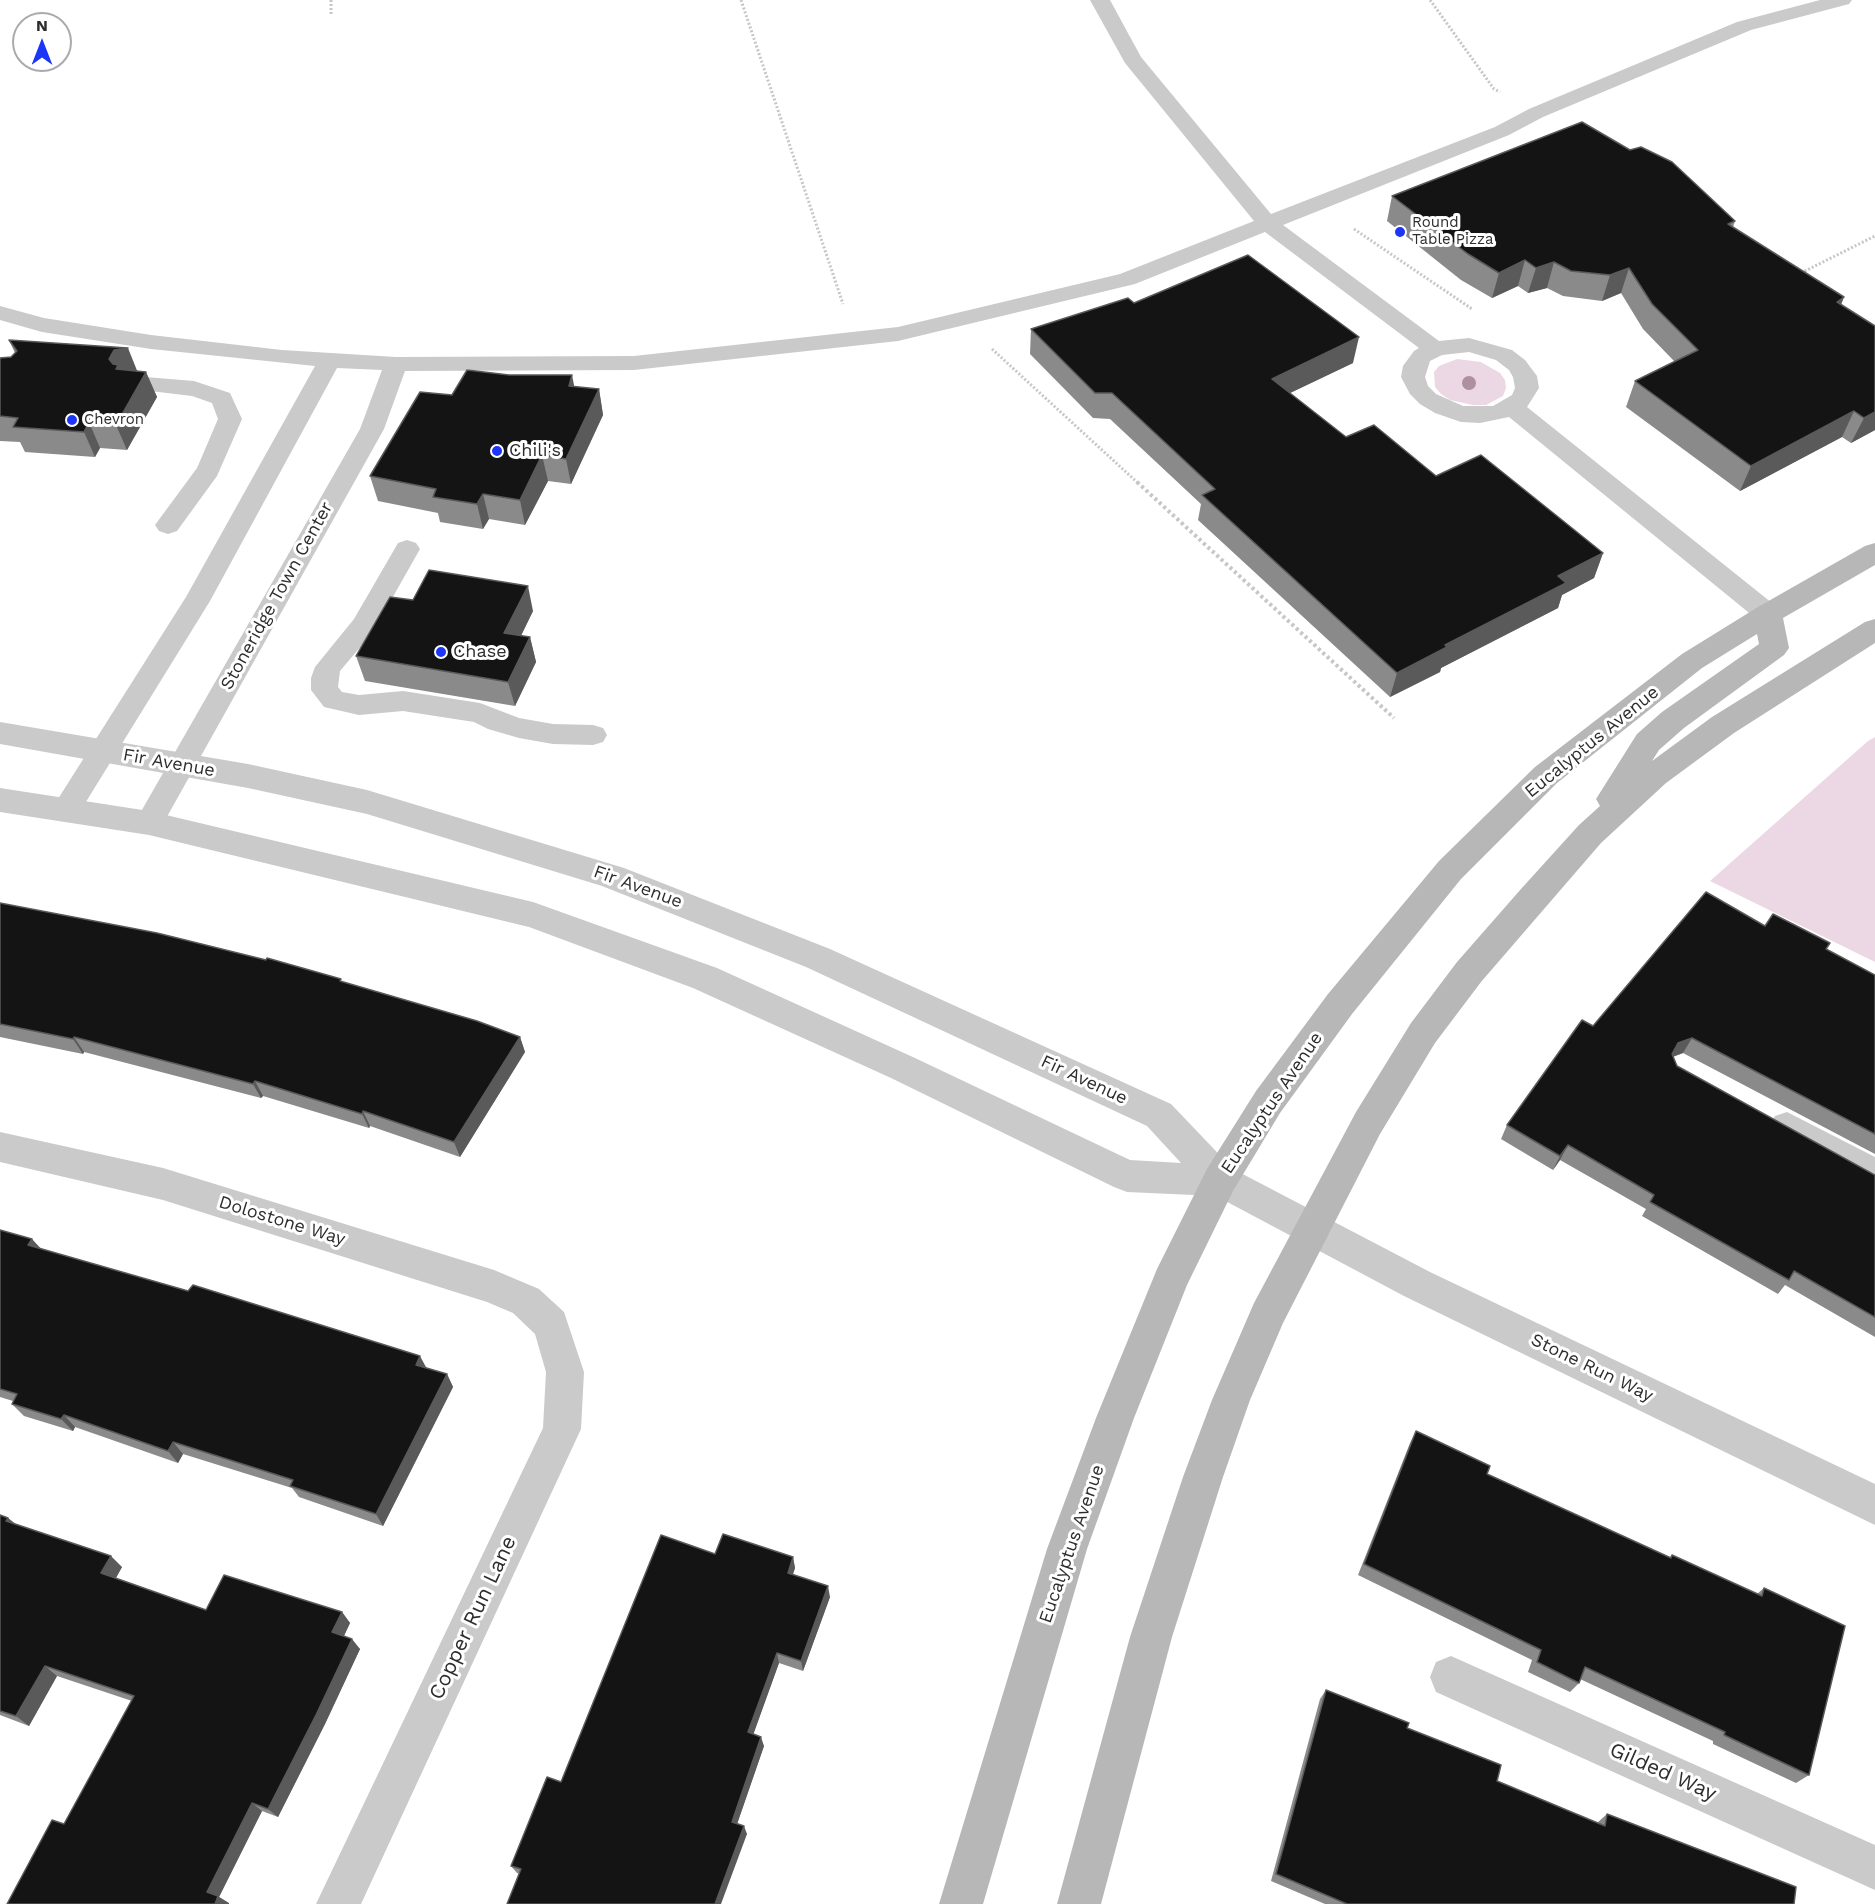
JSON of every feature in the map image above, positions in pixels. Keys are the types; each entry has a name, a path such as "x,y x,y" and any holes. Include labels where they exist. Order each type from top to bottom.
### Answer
{"main road":[{"name":"Eucalyptus Avenue","path":"961,1904 1071,1538 1115,1418 1170,1281 1220,1180 1268,1102 1340,1005 1450,870 1546,775 1692,662 1768,614 1875,553"},
{"path":"1590,834 1648,742 1672,720 1774,648 1768,614"},
{"path":"1079,1904 1151,1637 1203,1477 1231,1400 1267,1315 1351,1152 1423,1033 1511,922 1590,834 1655,775 1723,725 1875,629"}],"street":[{"name":"Fir Avenue","path":"0,733 182,765 367,802 538,853 711,914 818,958 1159,1115 1220,1180 1311,1229"},
{"name":"Fir Avenue","path":"0,800 149,823 533,915 705,978 903,1068 1126,1176 1220,1180"},
{"path":"1763,1114 1875,1175"},
{"name":"Dolostone Way","path":"0,1147 164,1184 494,1287 526,1301 551,1324"},
{"name":"Stone Run Way","path":"1311,1229 1417,1284 1875,1505"},
{"name":"Copper Run Lane","path":"338,1904 562,1429 565,1372 551,1324"},
{"name":"Gilded Way","path":"1451,1677 1875,1868"}],"lane":[{"path":"1100,0 1132,59 1268,224 1435,349"},
{"path":"0,314 42,325 151,342 330,360 396,364 634,363 898,334 1127,279 1502,130 1536,113 1744,26 1842,0"},
{"path":"1451,346 1478,347 1504,356 1517,365 1524,376 1527,388 1522,399 1512,407 1497,413 1479,416 1461,414 1443,408 1428,399 1418,389 1413,377 1415,366 1422,356 1435,349 1451,346"},
{"path":"66,810 197,601 330,360"},
{"name":"Stoneridge Town Center","path":"149,823 372,429 396,364"},
{"path":"133,383 194,389 222,398 230,419 208,470 168,525"},
{"path":"1512,407 1768,614"},
{"path":"407,549 364,625 328,667 324,678 325,690 334,700 358,705 403,701 480,713 498,722 530,730 553,734 593,735"}],"path":[{"path":"331,0 331,14"},
{"path":"741,0 855,339"},
{"path":"1430,0 1494,89 1536,113"},
{"path":"1793,276 1875,236"},
{"path":"985,342 1394,718"}],"shaded area":[{"path":"1457,359 1481,362 1500,373 1505,380 1506,388 1503,396 1486,405 1473,405 1450,400 1441,394 1435,387 1434,372 1439,366"},
{"path":"1875,737 1875,962 1710,881"}],"building":[{"path":"1582,122 1630,150 1641,147 1672,162 1735,221 1728,224 1844,297 1837,302 1875,326 1875,412 1864,418 1854,411 1751,466 1635,381 1698,350 1652,304 1629,268 1610,275 1571,271 1554,262 1536,268 1525,260 1499,273 1468,254 1392,196"},
{"path":"1248,255 1359,337 1272,379 1346,437 1374,425 1436,476 1481,455 1603,553 1558,576 1566,583 1445,645 1447,647 1397,673 1202,495 1215,489 1112,393 1095,393 1031,329 1128,298 1134,303"},
{"name":"Chevron","path":"9,340 128,348 114,350 109,359 113,364 118,365 116,369 146,372 116,425 89,422 84,432 13,427 18,418 0,416 0,358 11,357 17,351"},
{"name":"Chili's","path":"467,370 509,375 572,375 569,386 599,389 566,459 542,455 520,500 483,494 477,504 433,497 436,489 370,476 420,392 452,395"},
{"name":"Chase","path":"429,570 528,586 504,633 530,637 508,682 356,656 390,597 413,600"},
{"path":"1706,892 1765,926 1773,914 1830,943 1826,949 1875,975 1875,1134 1692,1038 1678,1043 1672,1054 1677,1066 1875,1175 1875,1317 1794,1271 1789,1280 1650,1202 1654,1195 1568,1145 1560,1156 1507,1125 1582,1020 1593,1026"},
{"path":"0,903 157,933 266,960 267,958 477,1021 520,1037 454,1142 363,1111 362,1114 255,1081 253,1084 74,1037 73,1039 0,1024"},
{"path":"0,1230 32,1239 28,1245 188,1291 193,1285 420,1356 416,1365 447,1374 376,1514 290,1486 293,1480 173,1442 168,1451 64,1415 61,1419 12,1404 17,1394 0,1389"},
{"path":"1416,1431 1490,1466 1487,1474 1671,1558 1672,1555 1762,1596 1764,1588 1845,1626 1809,1775 1724,1735 1725,1732 1585,1667 1579,1683 1537,1662 1541,1650 1364,1564"},
{"path":"0,1515 8,1518 6,1521 111,1556 101,1573 206,1610 224,1575 342,1612 332,1632 352,1639 268,1809 252,1803 207,1892 218,1896 215,1904 7,1904 52,1820 64,1824 134,1696 45,1666 16,1716 0,1711"},
{"path":"723,1534 793,1557 788,1573 828,1586 801,1661 777,1653 748,1732 761,1737 732,1822 744,1826 715,1904 507,1904 521,1869 511,1866 547,1777 561,1782 661,1535 715,1554"},
{"path":"1326,1690 1409,1723 1407,1728 1501,1765 1497,1781 1605,1826 1607,1814 1796,1887 1794,1904 1347,1904 1276,1874"}],"place":[{"name":"Round Table Pizza","path":"1400,232"},
{"name":"Chevron","path":"72,420"},
{"name":"Chili's","path":"497,451"},
{"name":"Chase","path":"441,652"}]}
